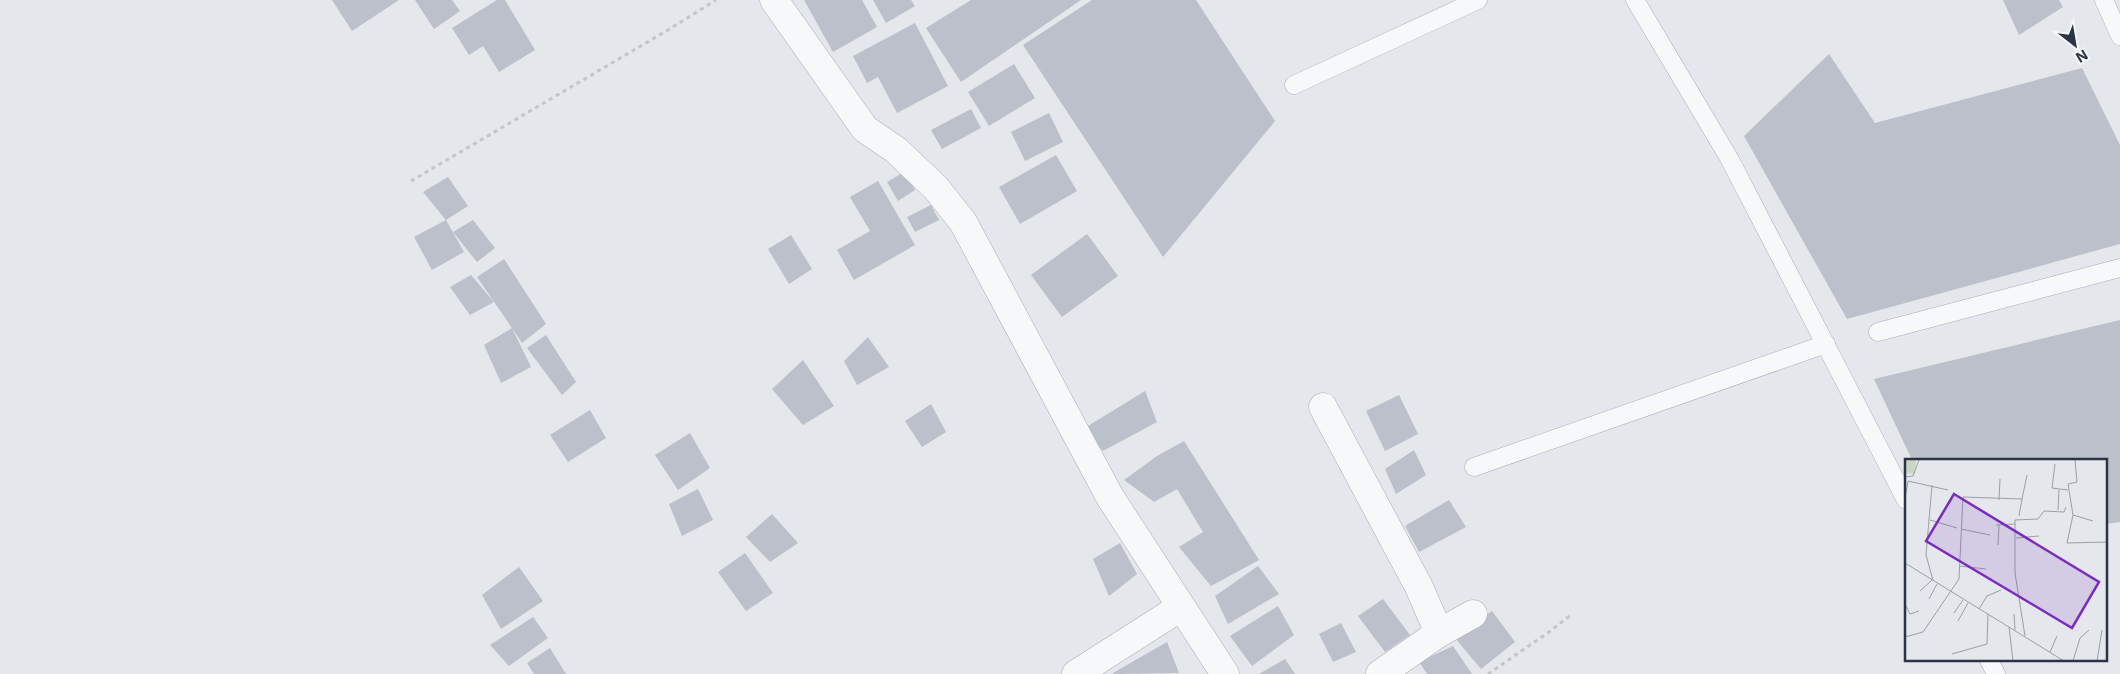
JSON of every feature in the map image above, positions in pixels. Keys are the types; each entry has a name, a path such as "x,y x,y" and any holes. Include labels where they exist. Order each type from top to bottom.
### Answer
{"street":[{"path":"774,0 865,129 896,150 936,188 963,222 1110,497 1225,674"},
{"path":"1323,407 1419,587 1439,633"},
{"path":"1076,674 1181,606"},
{"path":"1380,674 1439,633 1472,614"}],"lane":[{"path":"1294,85 1478,0"},
{"path":"1635,0 1729,158 1905,498"},
{"path":"2104,0 2120,36"},
{"path":"1878,332 2120,268"},
{"path":"1474,468 1826,344"},
{"path":"1990,662 1996,674"}],"path":[{"path":"411,181 716,0"},
{"path":"1488,674 1572,614"}],"building":[{"path":"332,0 399,0 352,31"},
{"path":"415,0 452,0 460,11 434,29"},
{"path":"497,0 505,0 535,50 499,72 483,46 469,55 452,28"},
{"path":"804,0 862,0 877,27 833,52"},
{"path":"873,0 911,0 915,6 886,23"},
{"path":"971,0 1081,0 961,82 926,28"},
{"path":"1092,0 1196,0 1275,121 1163,257 1023,45"},
{"path":"2003,0 2059,0 2063,7 2019,35"},
{"path":"915,23 948,86 897,113 878,77 867,83 853,56"},
{"path":"1829,54 1875,123 2082,68 2120,145 2120,244 1847,319 1744,136"},
{"path":"1014,64 1035,98 989,126 968,92"},
{"path":"971,109 981,128 942,149 931,130"},
{"path":"1049,113 1063,142 1025,161 1011,132"},
{"path":"1056,155 1077,191 1020,224 999,187"},
{"path":"904,172 915,190 898,201 887,182"},
{"path":"448,177 468,206 446,220 423,192"},
{"path":"878,181 915,245 854,280 837,250 870,231 850,197"},
{"path":"931,205 939,220 915,232 907,217"},
{"path":"446,220 464,252 432,270 414,237"},
{"path":"473,220 495,248 477,262 453,232"},
{"path":"1087,234 1118,276 1062,317 1031,275"},
{"path":"791,235 812,269 789,284 768,249"},
{"path":"504,259 546,324 522,343 477,277"},
{"path":"471,275 494,302 470,315 450,287"},
{"path":"2120,320 2120,522 2108,524 2108,459 1912,459 1874,379"},
{"path":"512,328 531,367 501,383 484,345"},
{"path":"546,335 576,382 562,395 527,348"},
{"path":"868,337 889,367 857,385 844,361"},
{"path":"803,360 834,406 803,425 772,389"},
{"path":"1145,391 1157,422 1103,451 1083,429"},
{"path":"1399,395 1418,434 1385,451 1366,411"},
{"path":"931,404 946,432 922,447 905,421"},
{"path":"590,410 606,438 568,462 550,435"},
{"path":"690,433 710,468 678,490 655,455"},
{"path":"1184,441 1259,560 1211,586 1179,547 1203,532 1177,489 1154,502 1124,480 1157,456"},
{"path":"1414,450 1426,475 1396,494 1385,469"},
{"path":"698,489 713,520 682,536 669,504"},
{"path":"1449,500 1466,527 1419,552 1405,526"},
{"path":"772,514 798,543 770,562 746,537"},
{"path":"1120,543 1137,574 1109,596 1093,559"},
{"path":"745,553 773,593 746,611 718,572"},
{"path":"1258,566 1279,594 1228,624 1215,596"},
{"path":"519,567 543,601 501,629 482,595"},
{"path":"1383,599 1410,635 1385,652 1358,616"},
{"path":"1278,606 1294,635 1252,666 1230,636"},
{"path":"1492,611 1515,642 1481,669 1455,638"},
{"path":"533,617 548,638 509,666 490,645"},
{"path":"1341,623 1356,652 1333,662 1319,634"},
{"path":"1167,642 1179,673 1113,673"},
{"path":"1453,646 1472,674 1427,674 1419,662"},
{"path":"550,648 566,674 534,674 527,663"},
{"path":"1285,659 1295,674 1259,674"}]}
